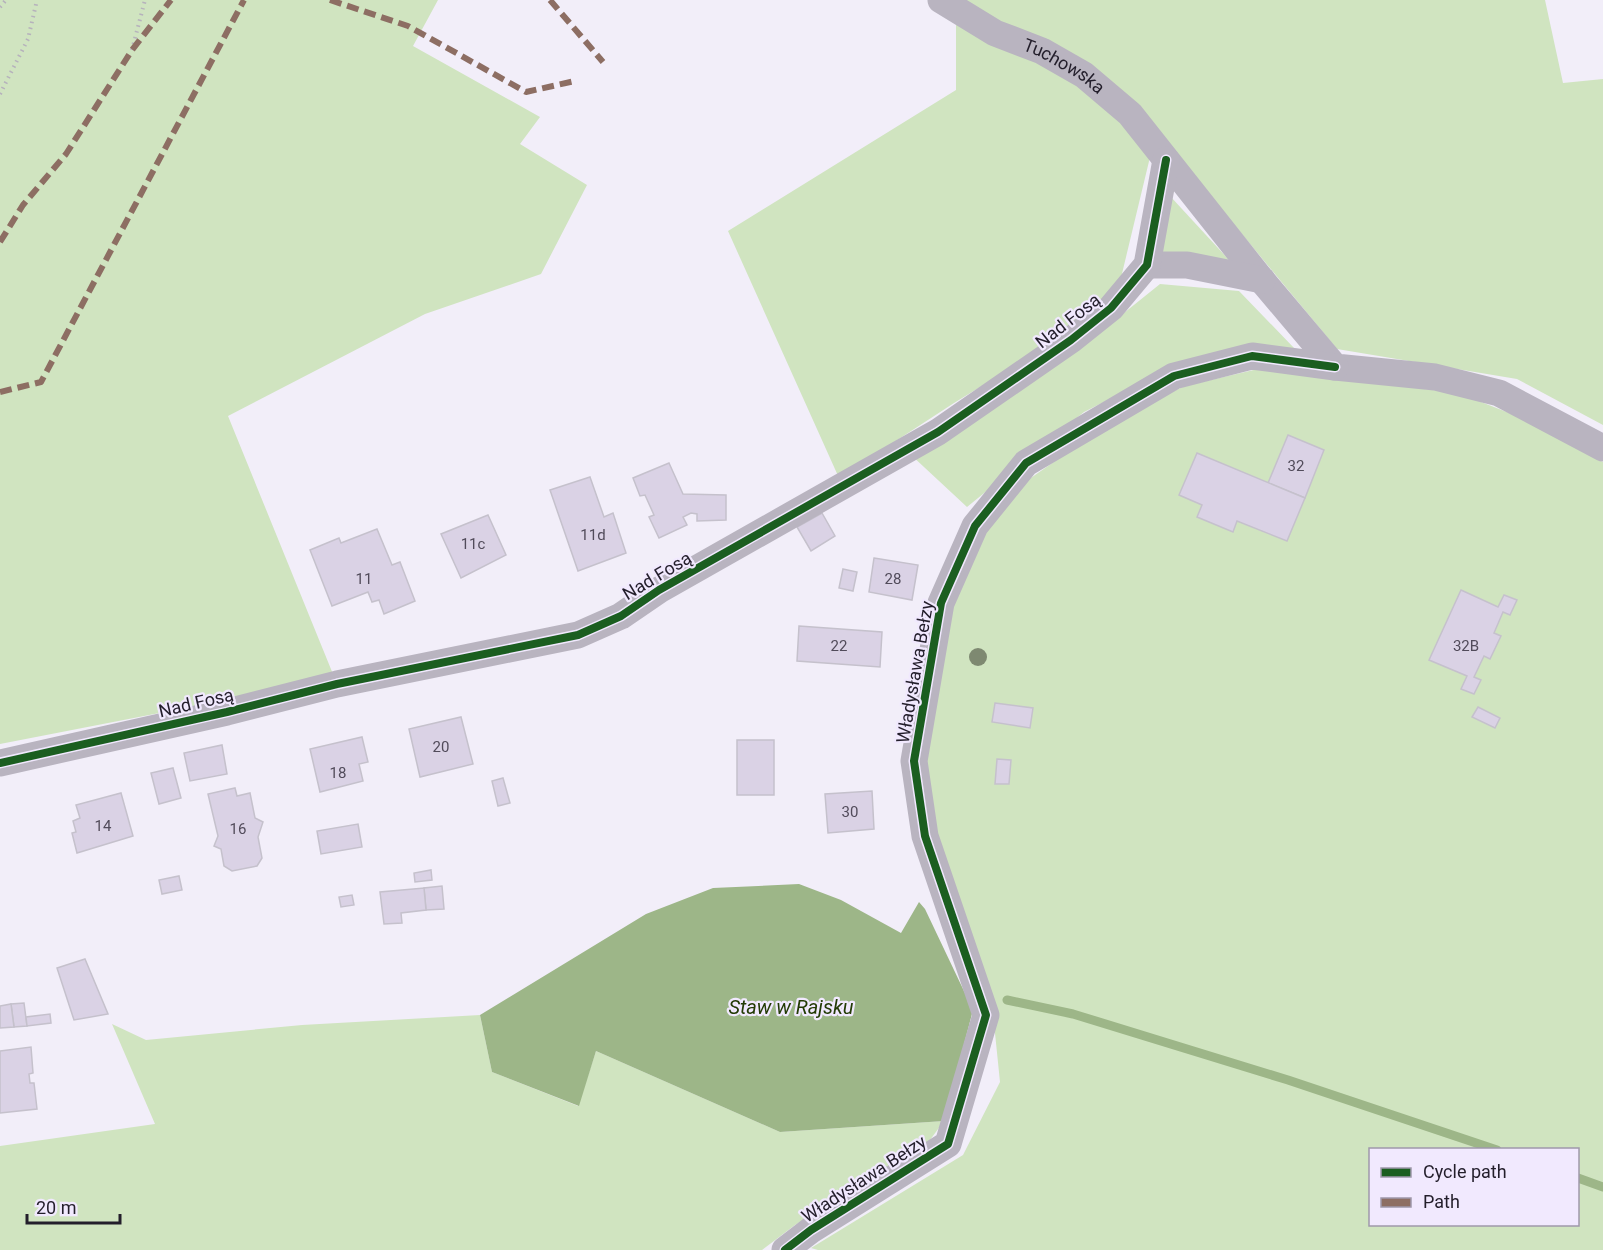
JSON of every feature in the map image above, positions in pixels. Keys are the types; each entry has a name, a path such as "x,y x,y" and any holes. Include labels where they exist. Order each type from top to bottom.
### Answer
{"street":[{"name":"Tuchowska","path":"941,0 994,33 1042,51 1084,75 1130,114 1166,160"},
{"name":"Nad Fosą","path":"0,763 338,684 578,635 621,616 659,590 938,432 1079,334 1111,308 1147,265 1166,160"},
{"path":"1166,160 1335,367 1435,377 1498,393 1603,448"},
{"path":"1147,265 1186,265 1262,280"},
{"name":"Władysława Bełzy","path":"785,1250 811,1230 948,1144 986,1015 925,836 914,761 940,603 975,526 1026,463 1174,376 1252,356 1335,367"}],"path":[{"path":"0,7 6,0"},
{"path":"0,94 28,39 37,0"},
{"path":"132,50 145,0"}],"shaded area":[{"path":"0,0 438,0 413,46 540,117 520,144 587,185 541,274 425,314 228,416 335,679 0,744"},
{"path":"956,0 1545,0 1563,83 1603,79 1603,425 1517,379 1337,349 1174,152 1151,153 1120,282 1086,322 954,403 839,478 728,231 956,90"},
{"path":"1170,196 1230,261 1161,256"},
{"path":"1160,284 1239,291 1295,349 1168,370 1084,412 967,507 910,454 1114,321"},
{"path":"1258,369 1458,393 1517,416 1603,462 1603,1250 818,1250 811,1248 963,1155 1000,1082 991,994 932,819 923,763 952,604 985,532 1025,482 1120,416 1185,386"},
{"path":"480,1015 492,1072 578,1106 596,1051 780,1132 944,1121 927,1144 795,1225 762,1250 0,1250 0,1146 155,1124 112,1024 146,1040 302,1025"}],"water":[{"name":"Staw w Rajsku","path":"799,884 841,900 901,933 919,902 925,909 973,1010 944,1121 780,1132 596,1051 579,1106 492,1072 480,1015 646,914 713,888"}],"building":[{"path":"1288,435 1324,450 1305,498 1268,483"},
{"path":"1197,453 1305,498 1287,541 1237,521 1233,532 1197,517 1202,505 1179,495"},
{"path":"669,463 683,494 726,495 726,520 697,521 697,514 691,513 683,517 687,525 659,538 649,517 654,515 645,495 640,496 633,478"},
{"path":"590,477 604,517 613,513 626,553 578,571 550,490"},
{"path":"822,513 835,536 811,551 797,527"},
{"path":"488,515 506,555 461,578 441,534"},
{"path":"377,529 392,565 400,562 415,601 384,614 379,600 372,602 368,592 332,606 310,550 339,538 341,543"},
{"path":"874,558 918,565 912,600 869,592"},
{"path":"843,569 857,572 853,591 839,588"},
{"path":"1461,590 1498,607 1504,595 1517,600 1510,615 1503,612 1494,633 1501,636 1490,659 1484,656 1474,677 1481,680 1474,694 1461,689 1467,676 1429,660"},
{"path":"799,626 882,632 880,667 797,661"},
{"path":"995,703 1033,708 1030,728 992,722"},
{"path":"1478,707 1500,718 1495,728 1472,717"},
{"path":"461,717 473,764 420,777 409,729"},
{"path":"362,737 368,762 359,764 363,781 320,792 310,749"},
{"path":"737,740 774,740 774,795 737,795"},
{"path":"222,745 227,774 190,781 184,753"},
{"path":"997,759 1011,760 1009,784 995,784"},
{"path":"173,768 181,798 159,804 151,773"},
{"path":"503,778 510,803 498,806 492,781"},
{"path":"235,788 237,796 250,793 255,818 263,822 258,837 262,858 257,866 232,871 224,866 221,849 214,846 218,836 208,794"},
{"path":"872,791 874,829 828,833 825,794"},
{"path":"121,793 133,836 77,853 72,833 76,832 73,821 80,818 76,805"},
{"path":"358,824 362,847 321,854 317,831"},
{"path":"431,870 432,880 415,882 414,873"},
{"path":"179,876 182,890 162,894 159,880"},
{"path":"442,886 444,909 426,910 424,888"},
{"path":"424,888 426,910 401,913 402,923 384,924 380,892"},
{"path":"352,895 354,905 341,907 339,897"},
{"path":"85,959 108,1014 74,1020 57,968"},
{"path":"24,1003 27,1026 14,1027 11,1004"},
{"path":"11,1004 14,1027 0,1028 0,1006"},
{"path":"50,1014 51,1023 27,1026 26,1017"},
{"path":"31,1047 33,1073 29,1074 30,1083 34,1083 37,1109 0,1113 0,1051"}],"waterway":[{"path":"1007,1000 1073,1014 1288,1080 1491,1148"},
{"path":"1579,1178 1603,1187"}],"marked path":[{"path":"0,242 23,205 66,154 132,50 171,0"},
{"path":"0,392 41,382 244,0"},
{"path":"330,0 408,26 526,92 575,81"},
{"path":"550,0 603,62"}],"cycle path":[{"path":"0,763 227,712 337,684 578,635 621,616 659,590 938,432 1071,340 1111,308 1147,265 1166,160"},
{"path":"785,1250 811,1230 948,1144 986,1015 925,836 914,761 941,603 975,526 1026,463 1174,376 1252,356 1335,367"}]}
